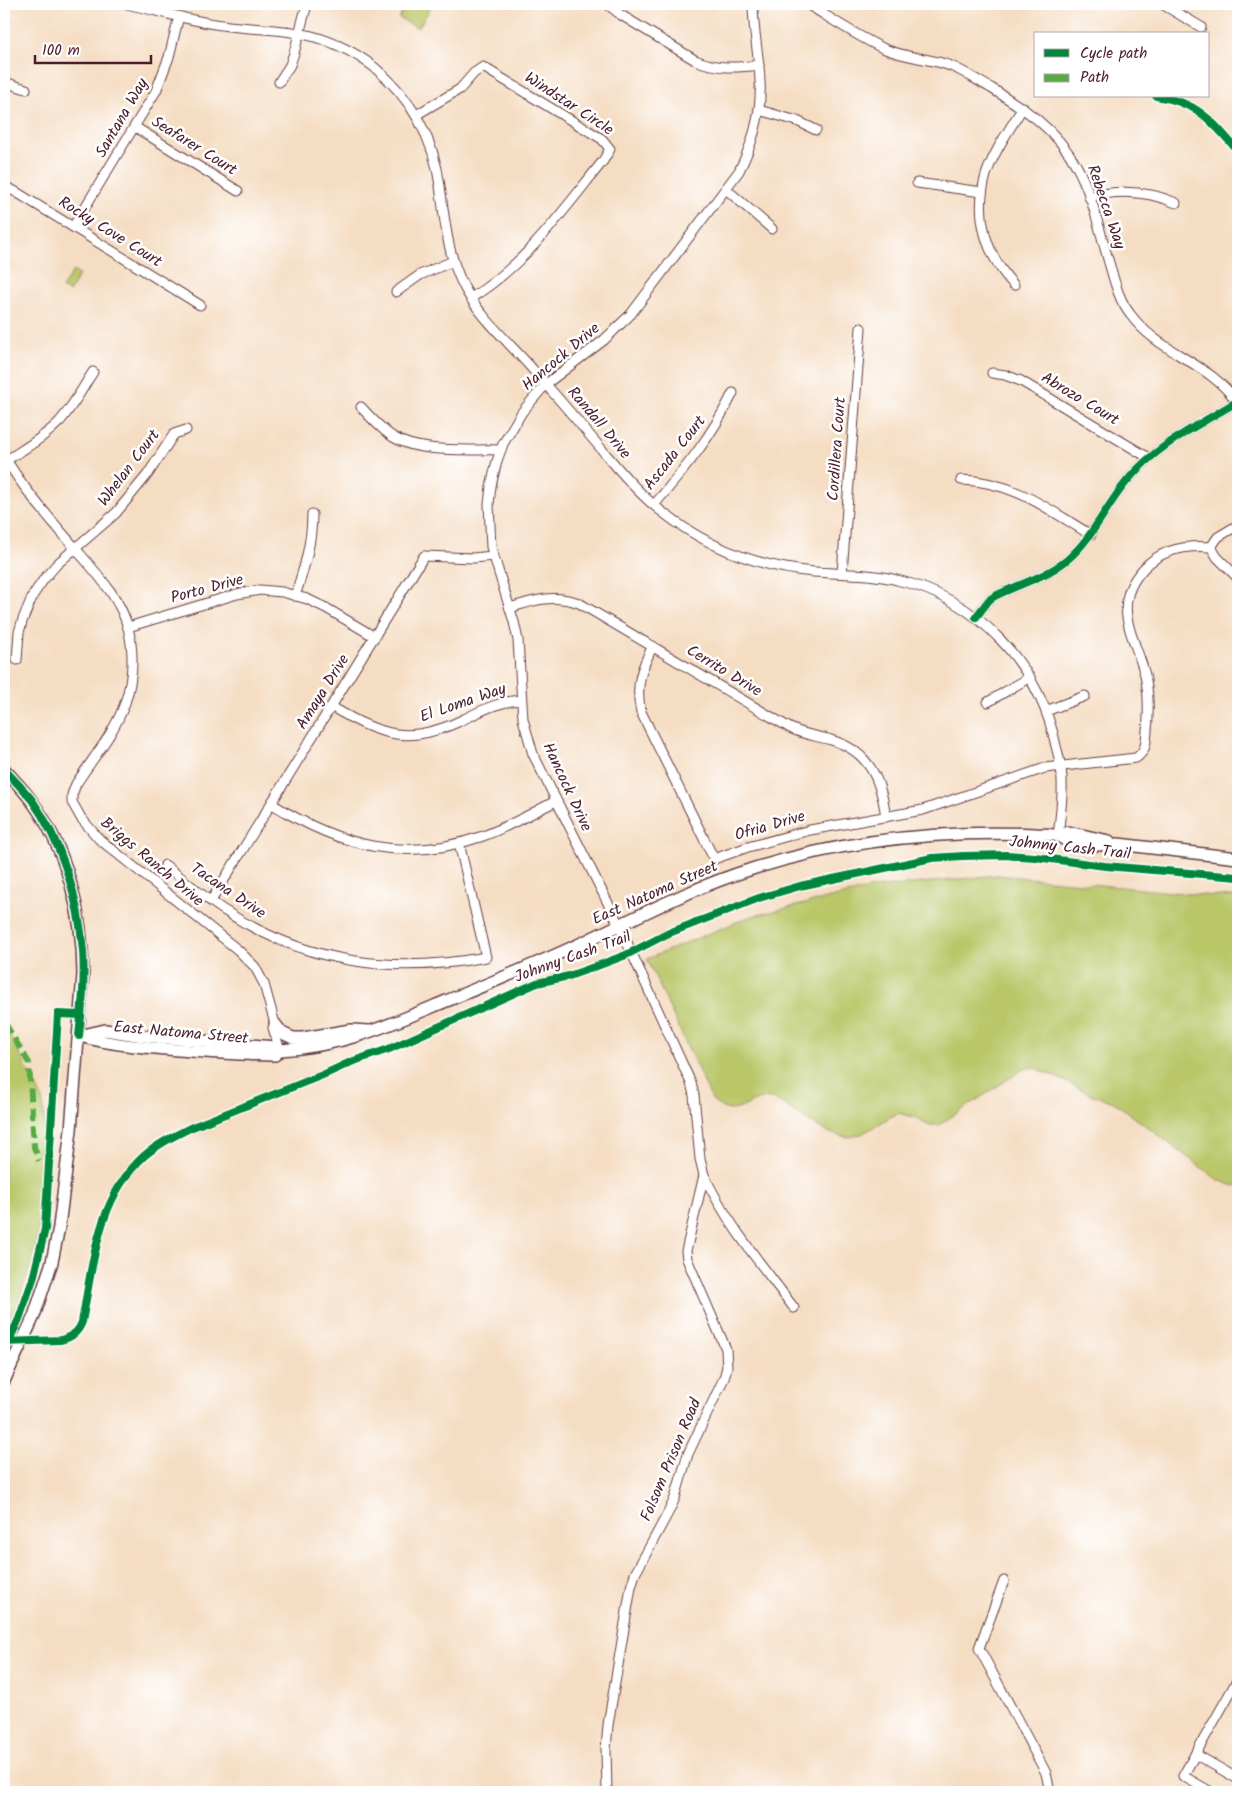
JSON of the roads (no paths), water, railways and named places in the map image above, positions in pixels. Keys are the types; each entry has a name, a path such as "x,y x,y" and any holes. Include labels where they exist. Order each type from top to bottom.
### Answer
{"main road":[{"path":"4,768 32,801 52,835 65,867 77,910 83,952 79,1036 64,1196 52,1262 34,1316 4,1381"},
{"name":"East Natoma Street","path":"79,1036 103,1042 162,1049 267,1055 276,1055 280,1050 325,1045 373,1031 554,955 716,882 778,861 823,850 897,838 1035,834 1058,836 1069,842 1098,845 1118,844 1238,858"},
{"path":"275,1024 282,1033 293,1038 351,1030 373,1031"}],"street":[{"path":"4,22 5,4"},
{"name":"Randall Drive","path":"127,4 226,26 299,33 338,46 370,64 393,85 416,115 430,145 440,181 448,241 453,261 471,298 482,314 511,344 627,479 654,505 694,534 737,555 765,564 794,569 892,578 921,587 941,596 976,617 1004,642 1030,677 1046,711 1062,780 1058,836"},
{"path":"279,82 290,65 307,4"},
{"path":"607,4 621,15 695,60 727,68 759,65"},
{"name":"Hancock Drive","path":"619,925 533,754 527,737 521,700 518,640 493,556 489,535 491,486 501,450 522,412 546,384 604,340 630,314 726,189 746,158 756,128 759,110 760,83 754,31 754,4"},
{"name":"Rebecca Way","path":"807,4 886,49 912,58 951,66 1023,107 1046,125 1067,151 1084,181 1117,289 1130,314 1140,327 1157,342 1212,375 1230,392 1237,402"},
{"path":"1162,4 1201,27"},
{"name":"Santana Way","path":"73,227 153,97 170,57 179,16"},
{"name":"Windstar Circle","path":"416,115 460,89 474,73 483,68 602,139 610,149 603,162 530,251 516,265 471,298"},
{"path":"4,82 26,89"},
{"path":"1014,285 996,262 988,247 982,220 982,192 986,174 993,159 1023,107"},
{"path":"759,110 797,121 816,130"},
{"name":"Seafarer Court","path":"135,127 238,191"},
{"path":"917,183 982,192"},
{"name":"Rocky Cove Court","path":"4,186 200,305"},
{"path":"726,189 772,229"},
{"path":"1089,197 1128,191 1154,195 1176,203"},
{"path":"396,292 420,275 453,261"},
{"name":"Cordillera Court","path":"842,573 861,328"},
{"path":"5,459 38,440 59,422 72,406 92,372"},
{"name":"Abrozo Court","path":"992,373 1022,381 1149,458"},
{"name":"Ascada Court","path":"654,505 706,442 733,393"},
{"path":"976,617 989,600 995,596 1043,575 1065,561 1091,535 1122,487 1149,458 1175,439 1237,402"},
{"path":"362,407 387,433 408,444 429,448 501,450"},
{"name":"Whelan Court","path":"17,660 20,632 27,607 44,579 130,498 174,434 186,430"},
{"name":"Briggs Ranch Drive","path":"5,459 27,490 110,590 128,627 132,665 126,698 113,727 76,784 72,795 72,802 89,829 109,849 238,950 255,967 264,984 275,1024 273,1028 280,1050"},
{"path":"961,480 987,482 1012,489 1091,535"},
{"path":"295,596 309,551 312,534 312,514"},
{"path":"1238,525 1218,537 1210,547 1217,558 1238,578"},
{"name":"Ofria Drive","path":"653,646 640,674 638,697 641,712 714,859 794,834 848,822 923,810 958,796 992,787 1045,768 1130,760 1141,755 1146,746 1148,700 1144,673 1129,631 1127,619 1126,610 1131,589 1141,570 1161,554 1179,548 1210,547"},
{"name":"Amaya Drive","path":"211,902 424,556 473,558 493,556"},
{"name":"Porto Drive","path":"128,627 237,594 260,590 282,592 326,608 374,637"},
{"name":"Cerrito Drive","path":"510,608 541,599 557,598 572,600 586,606 797,732 833,741 854,751 870,767 878,780 883,795 886,817"},
{"path":"988,702 1030,677"},
{"path":"1046,711 1085,696"},
{"name":"El Loma Way","path":"332,707 369,728 396,735 412,735 434,732 449,727 499,703 521,700"},
{"path":"272,804 296,819 324,832 360,844 420,849 459,843 498,830 556,801"},
{"name":"Tacana Drive","path":"165,865 211,902 263,933 285,942 329,956 373,964 410,966 456,963 486,957 459,843"},
{"name":"Folsom Prison Road","path":"619,925 691,1083 694,1095 700,1159 704,1176 733,1226 794,1308"},
{"name":"Folsom Prison Road","path":"607,1792 606,1750 608,1725 631,1587 672,1505 688,1454 724,1378 727,1367 726,1349 687,1259 686,1251 704,1176"},
{"path":"1004,1580 979,1648 1046,1773 1050,1792"},
{"path":"1210,1792 1183,1776 1238,1679"},
{"path":"1195,1754 1238,1779"}]}
